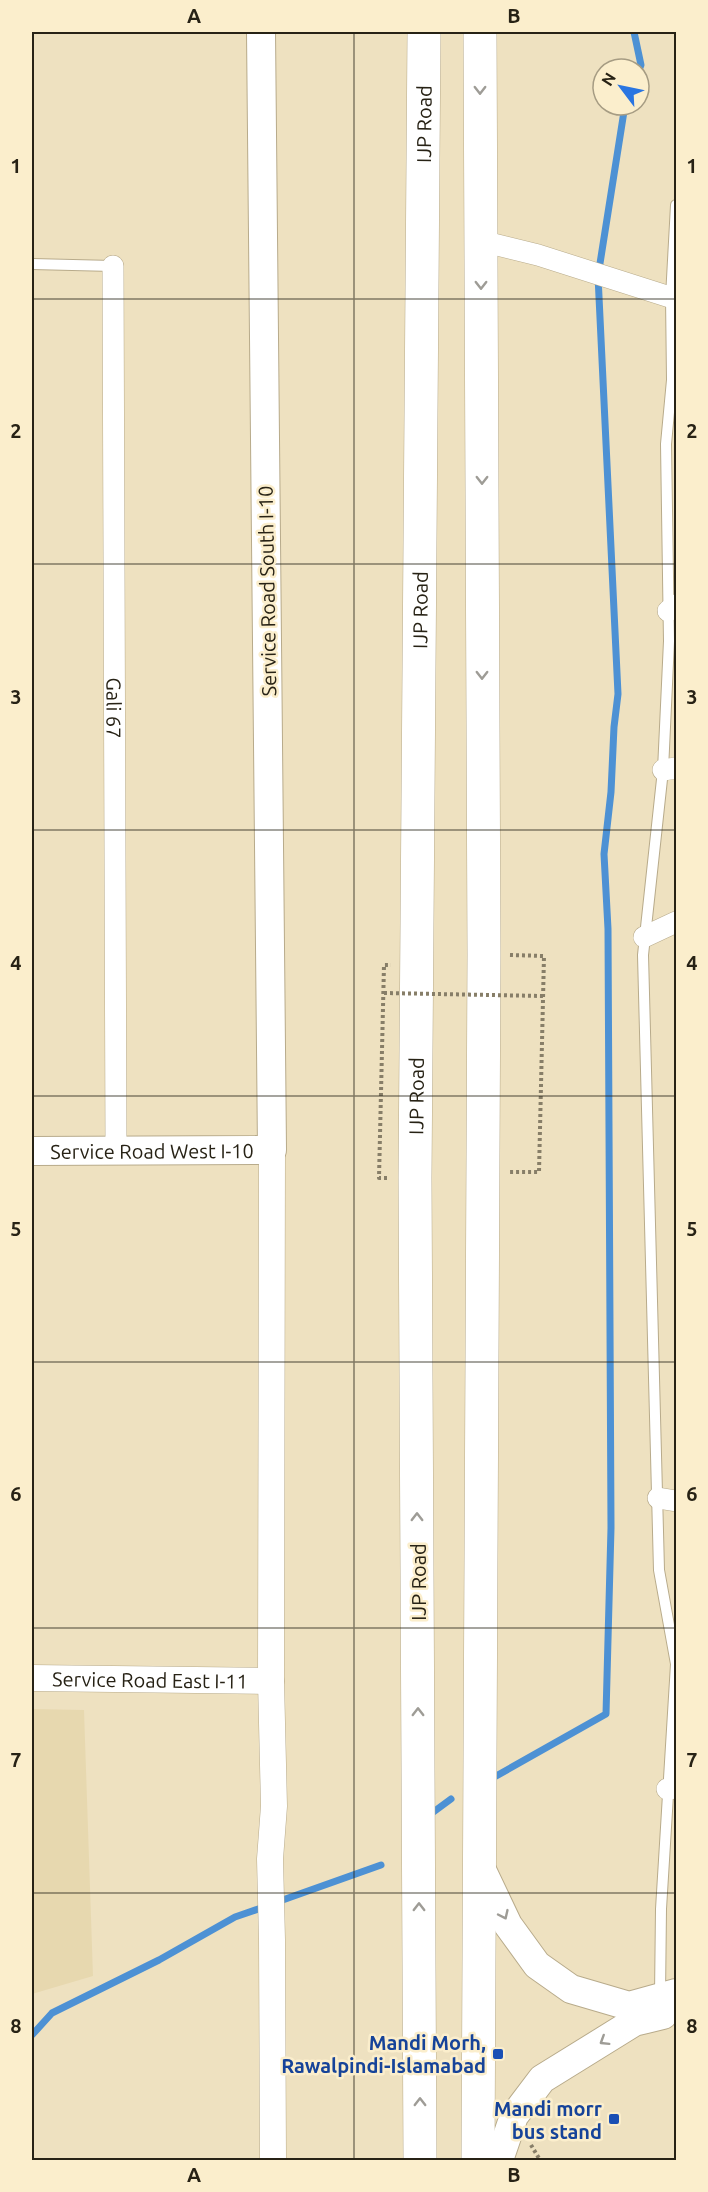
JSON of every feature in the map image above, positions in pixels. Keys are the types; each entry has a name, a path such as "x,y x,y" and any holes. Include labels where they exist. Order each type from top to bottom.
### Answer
{"highway":[{"name":"IJP Road","path":"420,2160 415,1178 424,32"},
{"path":"478,2160 484,954 480,32"}],"main road":[{"name":"Service Road South I-10","path":"261,32 272,1150"},
{"name":"Service Road West I-10","path":"32,1151 272,1150"},
{"path":"478,1862 508,1925 537,1965 571,1989 629,2006 671,2001"},
{"path":"499,2160 514,2116 542,2079 671,2001"}],"street":[{"path":"481,241 538,255 674,298"},
{"name":"Gali 67","path":"113,266 116,1150"},
{"path":"644,937 676,922"},
{"path":"272,1150 271,1681 274,1806 270,1859 273,1940 273,2160"},
{"name":"Service Road East I-11","path":"32,1678 271,1681"}],"lane":[{"path":"671,2001 661,1909 672,1789 676,1664 659,1570 667,1500 642,954 670,769 669,641 672,608 666,444 672,380 676,205"},
{"path":"32,264 113,266"}],"path":[{"path":"539,1172 544,956"},
{"path":"380,1178 384,965"},
{"path":"384,993 543,996"}],"shaded area":[{"path":"32,1709 84,1710 93,1976 32,1994"}],"waterway":[{"path":"634,32 639,57"},
{"path":"489,1780 606,1714 611,1528 608,929 604,854 618,694 598,276 623,117"},
{"path":"432,1813 451,1799"},
{"path":"277,1902 381,1865"},
{"path":"32,2035 52,2013 159,1960 235,1917 267,1906"}],"place":[{"name":"Mandi Morh, Rawalpindi-Islamabad","path":"498,2054"},
{"name":"Mandi morr bus stand","path":"614,2119"}]}
